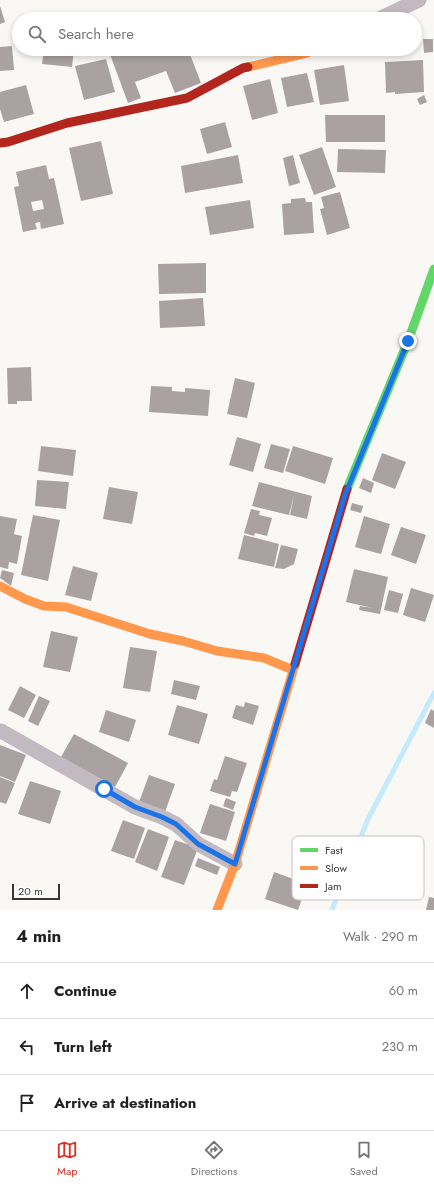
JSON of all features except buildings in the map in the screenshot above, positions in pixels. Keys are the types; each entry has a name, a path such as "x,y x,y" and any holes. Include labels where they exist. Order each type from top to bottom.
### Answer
{"street":[{"path":"394,12 420,0"},
{"path":"0,143 8,142 67,123 187,98 242,68 291,56"},
{"path":"217,910 235,864 345,495 408,341 434,269"},
{"path":"0,586 25,599 44,606 66,607 150,634 217,651 264,658 293,670"},
{"path":"1,731 135,807 176,824 198,844 235,864"}],"waterway":[{"path":"361,836 368,819 434,693"},
{"path":"332,910 336,900"}],"traffic: fast":[{"path":"347,489 408,341 434,269"}],"traffic: slow":[{"path":"248,67 294,56"},
{"path":"0,586 25,599 44,606 66,607 150,634 183,641 217,651 264,658 293,670"},
{"path":"217,910 235,864 295,664"}],"traffic: jam":[{"path":"0,143 8,142 67,123 187,98 243,68 248,67"},
{"path":"295,664 347,489"}],"route":[{"path":"104,789 135,807 176,824 198,844 235,864 345,495 408,341"}]}
